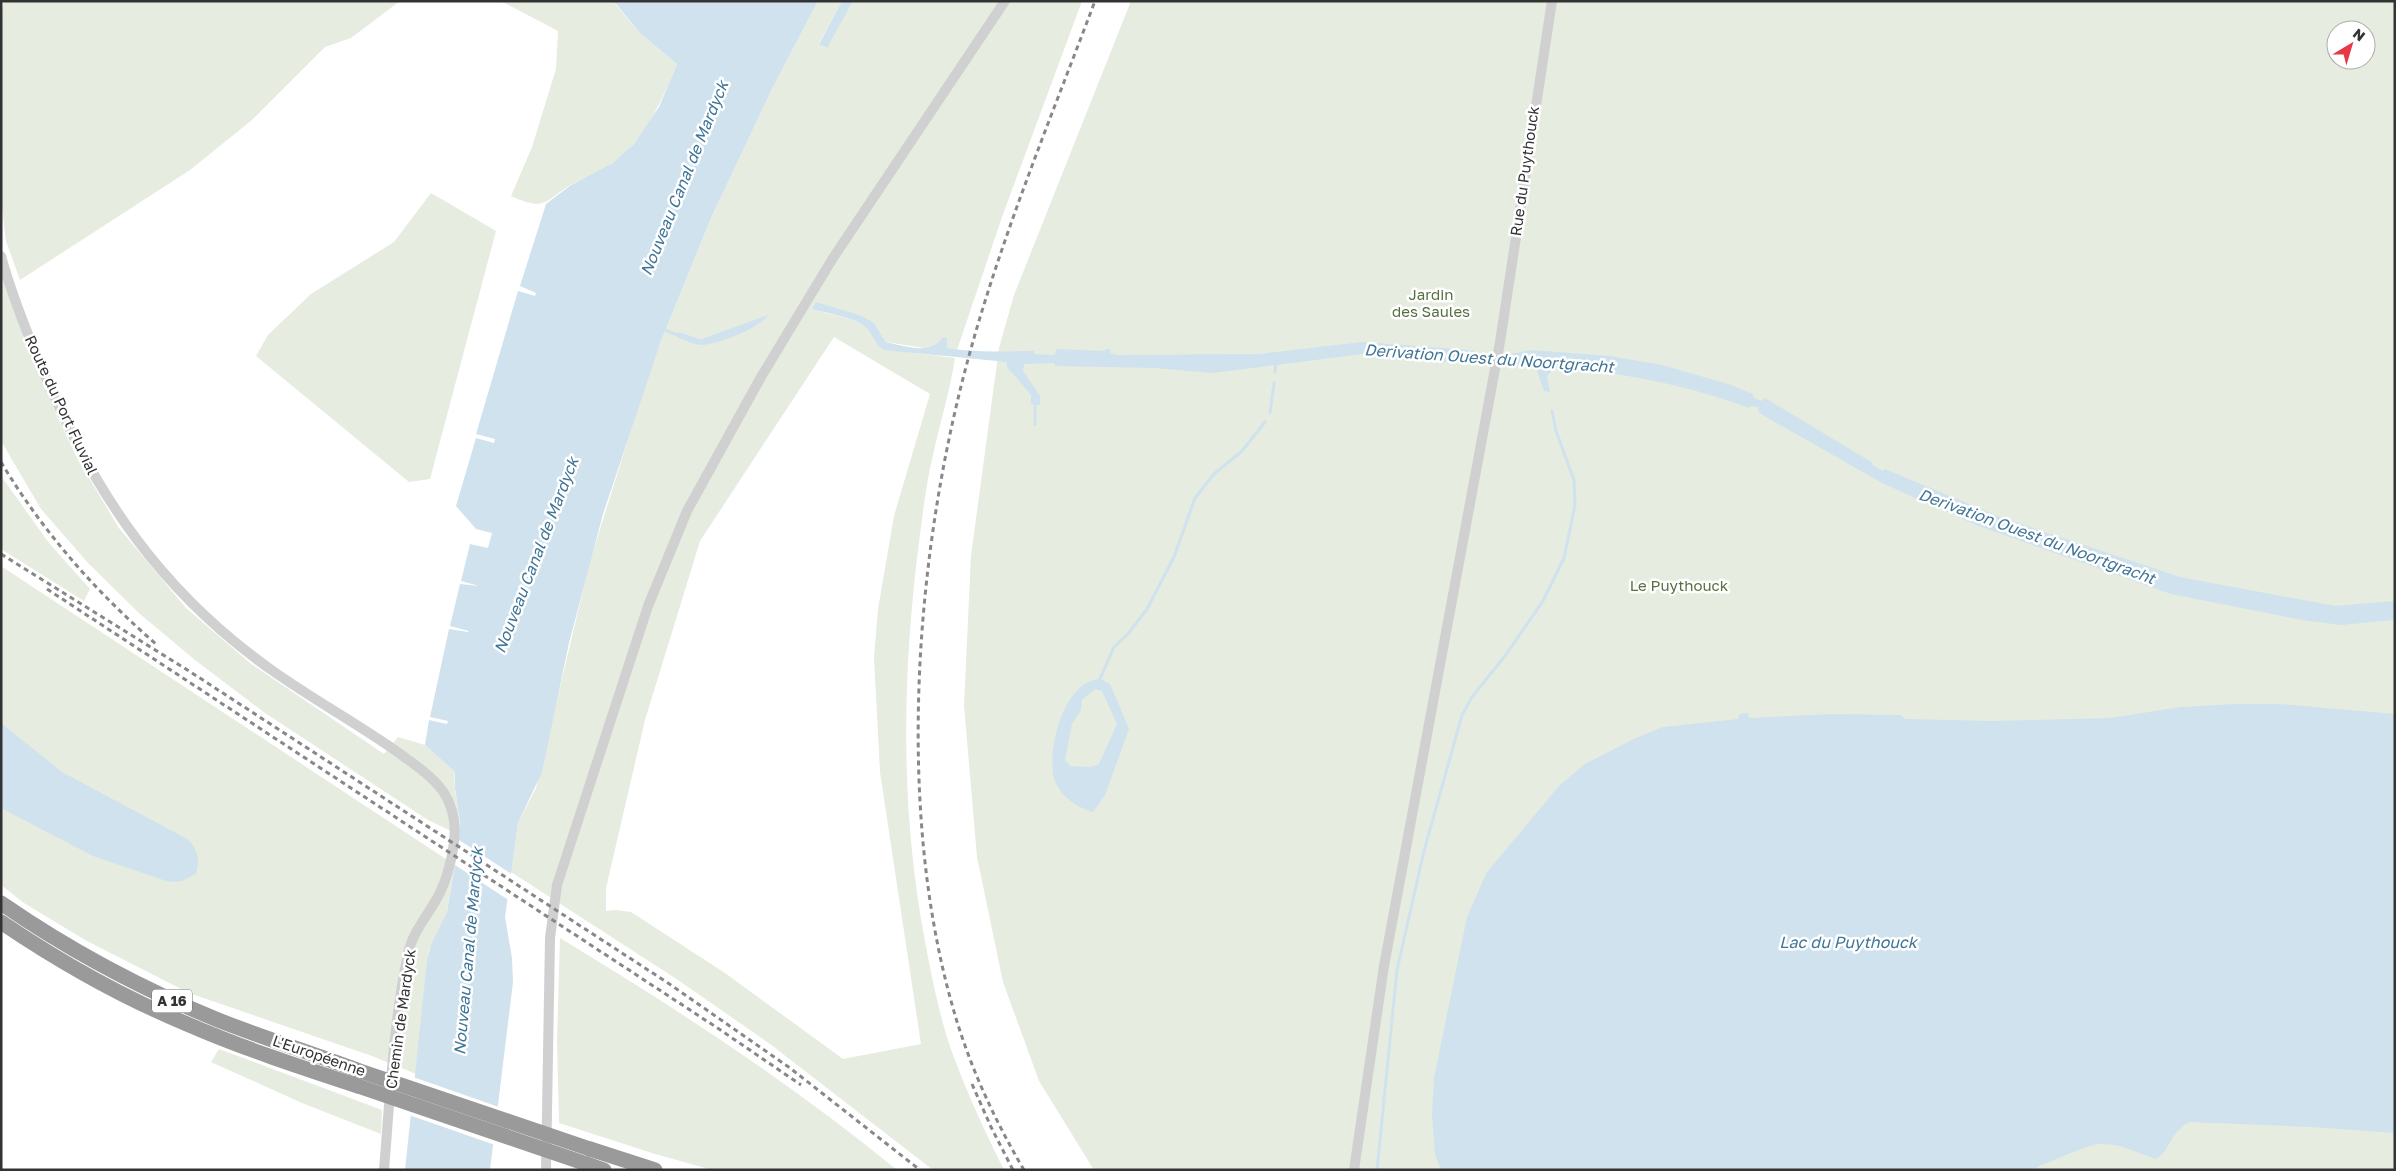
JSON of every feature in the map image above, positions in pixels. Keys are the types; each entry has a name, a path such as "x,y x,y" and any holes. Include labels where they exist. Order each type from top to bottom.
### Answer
{"highway":[{"name":"L'Européenne","path":"1,903 84,956 163,996 232,1026 655,1170"},
{"name":"L'Européenne","path":"1,922 74,968 155,1010 233,1043 604,1170"}],"street":[{"path":"546,1170 550,938 557,885 648,606 685,516 758,383 833,258 1005,1"},
{"name":"Rue du Puythouck","path":"1354,1170 1384,966 1500,345 1552,1"},
{"name":"Route du Port Fluvial","path":"1,256 24,325 72,437 103,493 142,548 189,600 249,653 292,684 371,734"},
{"name":"Chemin de Mardyck","path":"371,734 416,765 437,784 450,807 454,826 449,868 444,882 435,902 415,934 408,953 399,1017 384,1170"}],"green space":[{"path":"4,1 400,1 351,38 325,47 252,120 190,170 20,280 6,241 1,199 1,16"},
{"path":"501,1 608,1 615,4 641,34 677,64 652,118 625,154 603,169 538,204 511,196 532,147 556,69 558,31"},
{"path":"818,1 842,1 819,43 826,48 853,1 1082,1 1002,217 957,350 947,348 945,343 930,349 886,342 874,323 812,309 846,318 864,326 884,349 955,358 928,476 913,592 909,642 906,742 911,842 917,892 940,1013 953,1055 983,1127 1004,1170 933,1170 770,1044 678,980 511,872 518,823 536,788 590,561 642,395 661,341 711,218 772,89","holes":["767,316 702,345 679,332 701,339","834,337 930,394 894,516 878,609 874,657 880,772 921,1044 843,1059 725,973 631,912 606,911 606,888 645,720 700,541"]},
{"name":"Le Puythouck","path":"1131,1 2395,1 2395,1170 1094,1170 1039,1081 1003,982 977,857 964,705 971,556 999,348 1014,295"},
{"path":"431,193 496,231 430,479 409,482 256,356 268,335 311,294 394,242"},
{"path":"1,269 25,341 55,412 77,458 119,528 186,608 250,663 384,754 398,737 425,745 455,772 454,780 460,827 459,835 428,820 265,713 195,660 140,614 88,563 41,509 1,441"},
{"path":"1,476 49,543 90,589 84,601 1,549"},
{"path":"1,566 455,865 446,917 429,951 416,1074 372,1056 189,993 85,940 24,903 1,885"},
{"path":"560,938 733,1048 816,1107 897,1170 712,1170 559,1123 557,1040"},
{"path":"219,1049 382,1110 381,1134 302,1103 211,1062"}],"water":[{"name":"Nouveau Canal de Mardyck","path":"608,1 818,1 772,89 711,218 661,341 603,514 569,643 542,772 518,823 505,917 512,958 513,982 490,1170 405,1170 427,961 431,945 447,912 460,823 455,788 455,772 425,745 429,720 447,724 448,721 430,717 449,629 469,631 450,626 460,584 479,586 461,581 470,544 488,548 492,533 476,529 456,506 476,438 494,443 495,439 476,434 518,291 535,296 536,293 520,286 546,204 571,185 613,163 634,144 659,107 677,64 641,34 616,4"},
{"path":"842,1 853,1 827,48 819,44"},
{"name":"Derivation Ouest du Noortgracht","path":"816,302 859,315 874,323 886,342 917,348 932,346 943,337 947,338 947,348 958,350 1034,351 1034,354 1055,355 1056,349 1103,351 1110,349 1110,353 1117,355 1260,354 1362,342 1456,349 1474,351 1478,354 1510,354 1531,350 1610,356 1662,365 1728,384 1753,394 1753,397 1761,401 1765,398 1873,463 1872,465 1883,471 1885,469 2000,517 2180,577 2335,606 2395,601 2395,620 2341,625 2302,620 2171,594 1979,526 1884,484 1759,413 1758,407 1751,406 1749,408 1703,393 1657,382 1610,373 1562,367 1553,369 1547,376 1550,392 1544,391 1537,371 1531,366 1401,360 1362,354 1212,373 1155,368 1055,366 1054,363 1024,364 1023,371 1040,396 1040,405 1031,404 1031,395 1007,367 1007,362 884,350 864,326 846,318 812,309"},
{"path":"768,315 764,320 748,330 710,344 696,344 677,337 679,332 701,339"},
{"path":"1100,679 1110,684 1129,729 1105,795 1093,812 1073,803 1058,788 1053,774 1052,762 1057,732 1068,702 1087,682","holes":["1095,689 1102,691 1117,724 1099,764 1091,767 1070,766 1065,760 1072,724 1081,710 1082,700"]},
{"name":"Lac du Puythouck","path":"2279,704 2395,714 2395,1133 2312,1127 2190,1122 2178,1131 2165,1150 2156,1159 2122,1147 2100,1144 2077,1151 2031,1170 1441,1170 1435,1154 1432,1115 1434,1078 1467,917 1487,872 1559,786 1585,764 1636,738 1663,727 1738,719 1739,714 1748,713 1749,718 1832,714 1901,715 1905,719 1992,721 2110,718 2181,707"},
{"path":"1,723 62,772 189,840 197,856 196,874 182,881 169,882 93,856 1,808"}],"pier":[{"path":"456,838 513,875 510,901 452,863"},
{"path":"413,1077 499,1107 495,1145 409,1115"}],"waterway":[{"path":"662,329 680,336"},
{"path":"1275,372 1276,362"},
{"path":"1270,413 1274,383"},
{"path":"1035,402 1035,424"},
{"path":"1377,1170 1397,970 1424,851 1462,715 1472,697 1505,656 1543,601 1564,558 1575,505 1574,480 1556,431 1552,411"},
{"path":"1100,679 1114,647 1128,634 1147,609 1174,557 1195,498 1214,474 1242,451 1265,422"}],"railway":[{"path":"1024,1170 993,1111 959,1029 935,930 923,847 918,762 919,676 926,590 937,505 952,423 972,345 1014,215 1095,1"},
{"path":"1,462 34,513 71,559 91,582 156,644"},
{"path":"1,554 189,671 668,983 790,1068 920,1170"},
{"path":"47,589 719,1029 801,1085"},
{"path":"972,1084 1013,1170"}],"park label":[{"name":"Jardin des Saules","path":"1431,304"}]}
